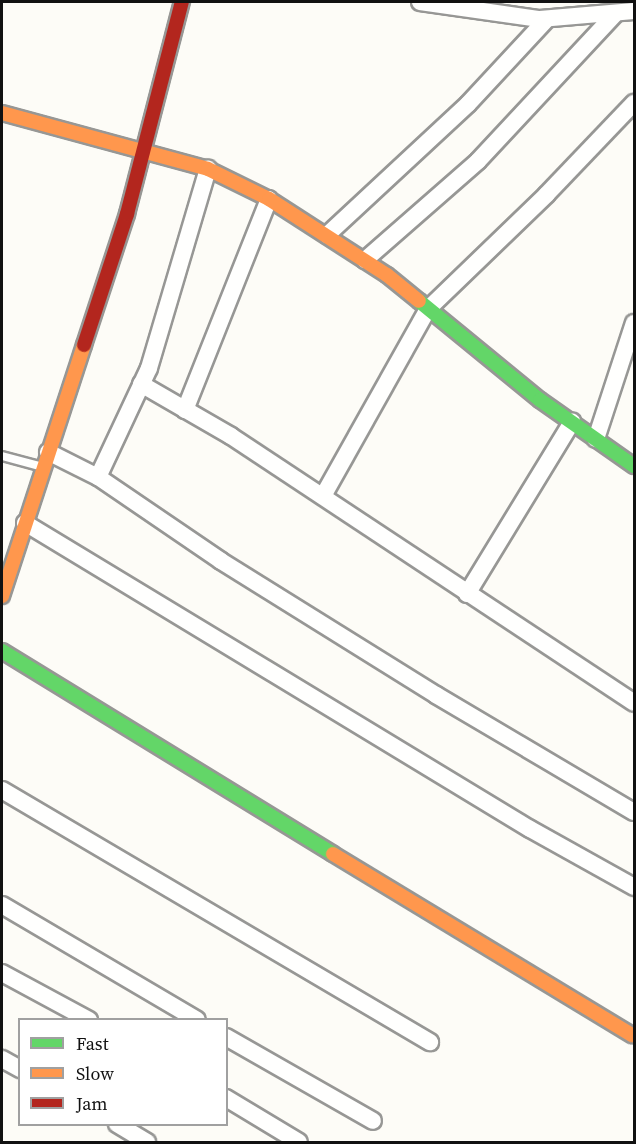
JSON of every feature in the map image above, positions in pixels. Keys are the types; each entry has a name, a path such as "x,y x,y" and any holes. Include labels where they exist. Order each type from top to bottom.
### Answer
{"street":[{"path":"2,596 127,214 182,2"},
{"path":"420,2 544,19 610,9 634,11"},
{"path":"524,2 544,19"},
{"path":"365,260 478,161 610,9"},
{"path":"327,235 468,104 544,19"},
{"path":"323,496 428,309 547,194 634,103"},
{"path":"2,113 144,150 208,170 269,199 365,260 572,422 634,462"},
{"path":"98,477 141,384 208,170"},
{"path":"185,410 269,199"},
{"path":"596,439 634,323"},
{"path":"141,384 323,496 634,703"},
{"path":"467,594 572,422"},
{"path":"46,460 98,477 221,561 436,695 634,812"},
{"path":"25,522 530,829 634,887"},
{"path":"2,651 84,698 258,809 632,1035"},
{"path":"2,790 430,1042"},
{"path":"2,905 194,1018"},
{"path":"2,973 84,1018"},
{"path":"228,1037 374,1121"},
{"path":"228,1099 299,1143"},
{"path":"119,1126 147,1143"}],"lane":[{"path":"2,456 46,460"}],"traffic: fast":[{"path":"419,301 540,400 634,466"},
{"path":"2,651 333,854"}],"traffic: slow":[{"path":"2,113 208,169 269,199 387,275 419,301"},
{"path":"2,596 84,345"},
{"path":"333,854 632,1035"}],"traffic: jam":[{"path":"84,345 127,214 182,2"}]}
